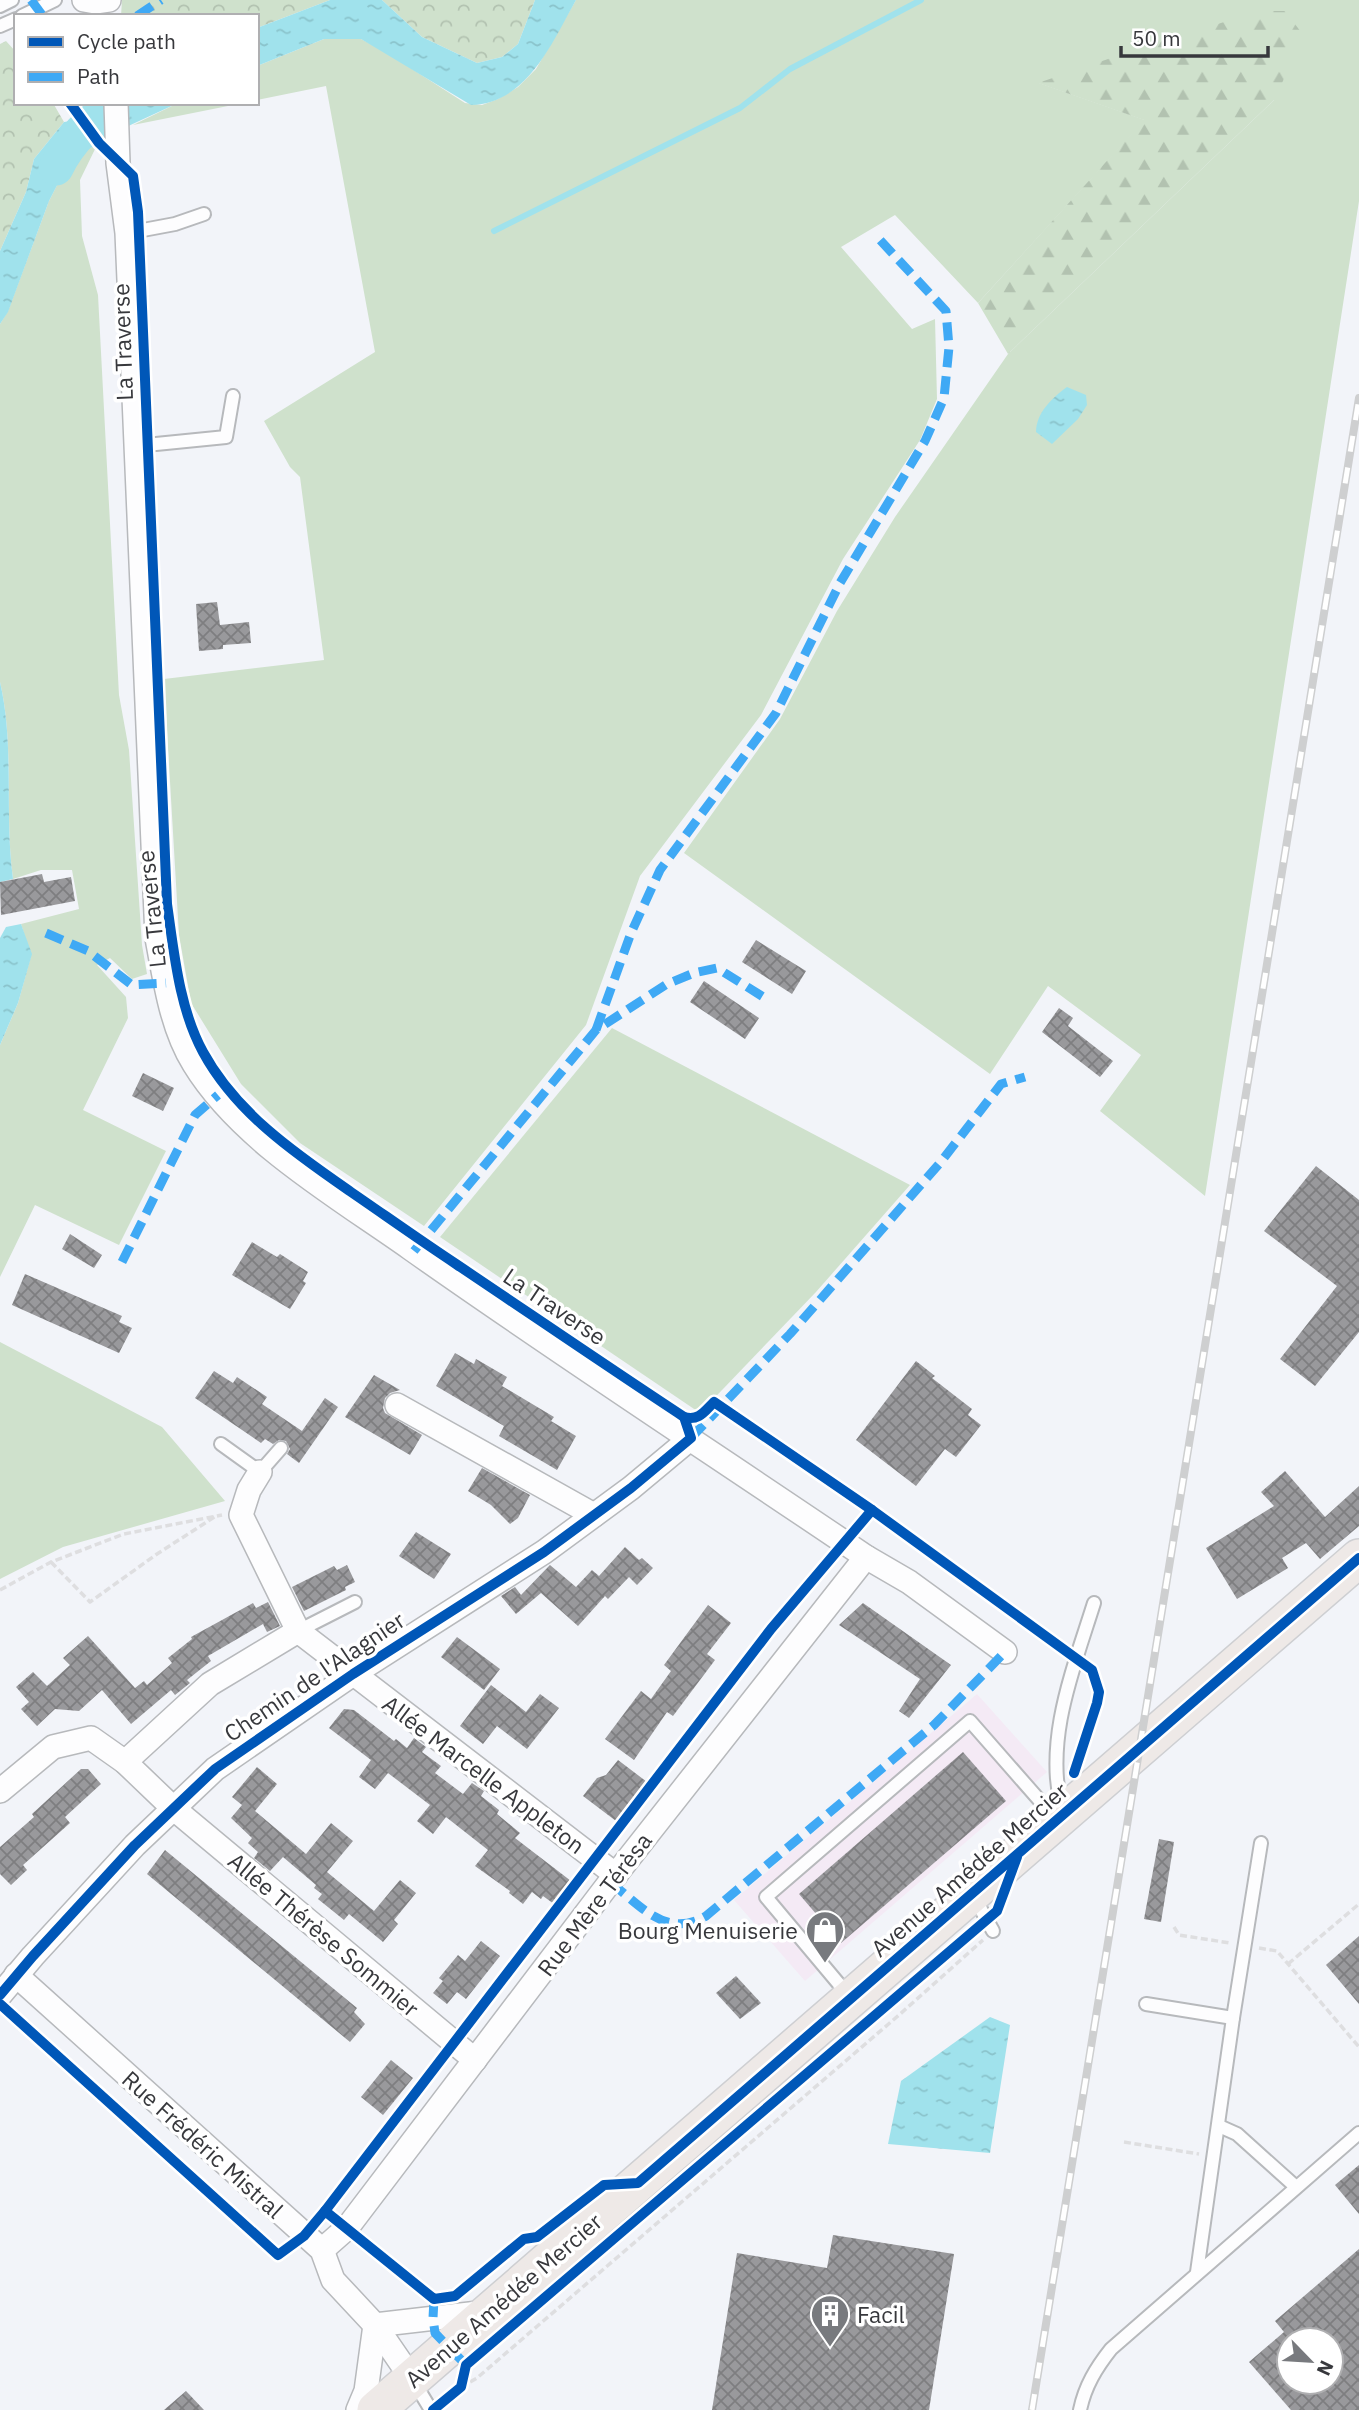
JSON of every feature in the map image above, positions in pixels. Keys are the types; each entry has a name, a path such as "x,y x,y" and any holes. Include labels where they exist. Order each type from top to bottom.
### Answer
{"main road":[{"name":"Avenue Amédée Mercier","path":"376,2410 1359,1558"}],"street":[{"path":"84,0 110,0"},
{"path":"116,105 109,139 118,163 127,233 157,938 172,1013 194,1064 229,1110 285,1160 435,1268 866,1557 909,1582 1005,1652"},
{"path":"397,1405 594,1515"},
{"name":"Chemin de l'Alagnier","path":"0,1995 135,1845 215,1769 353,1674 544,1552 691,1438"},
{"path":"125,1762 210,1684 299,1631 241,1515 249,1490 261,1472"},
{"name":"Rue Mère Térèsa","path":"322,2250 347,2228 616,1875 866,1557"},
{"name":"Allée Marcelle Appleton","path":"299,1631 616,1875"},
{"name":"Allée Thérèse Sommier","path":"0,1791 53,1746 91,1738 125,1762 173,1808 475,2060"},
{"name":"Rue Frédéric Mistral","path":"16,1975 322,2250 332,2280 375,2325 412,2379"},
{"path":"358,2410 366,2391 375,2325 489,2312"}],"lane":[{"path":"0,6 12,0"},
{"path":"26,14 55,0"},
{"path":"127,233 175,224 204,215"},
{"path":"136,446 226,437 233,396"},
{"path":"221,1444 261,1472 281,1448"},
{"path":"299,1631 355,1602"},
{"path":"1060,1817 1057,1734 1094,1603"},
{"path":"851,1998 766,1897 970,1721 1060,1817"},
{"path":"1197,2272 1233,2018 1262,1843"},
{"path":"972,1894 993,1931"},
{"path":"1146,2004 1233,2018"},
{"path":"1219,2126 1237,2134 1296,2187"},
{"path":"1080,2410 1082,2397 1093,2372 1111,2349 1359,2133"},
{"path":"412,2379 431,2410"}],"path":[{"path":"72,106 109,139 118,163"},
{"path":"0,1590 51,1562 124,1534 218,1515 241,1515"},
{"path":"51,1562 90,1602 158,1553 218,1515"},
{"path":"1289,1964 1359,1904"},
{"path":"461,2387 477,2378 993,1931"},
{"path":"1284,1959 1359,2047"},
{"path":"1124,2142 1215,2156"}],"shaded area":[{"path":"977,1694 1047,1772 805,1981 734,1900"}],"green space":[{"path":"122,0 330,0 259,27 259,14 121,14"},
{"path":"382,0 535,0 518,44 502,57 477,63 422,37"},
{"path":"576,0 1359,0 1359,201 1205,1196 1100,1111 1141,1055 1048,986 990,1074 684,853 780,719 837,611 895,517 1008,354 1274,100 1039,83 1145,120 978,303 895,215 841,247 912,329 935,319 937,399 920,440 843,559 761,715 640,876 586,1025 424,1226 300,1143 241,1084 191,1003 179,935 164,679 324,660 300,477 290,467 264,421 375,352 326,86 259,100 259,65 324,39 361,39 465,103 482,105 518,87 536,69"},
{"path":"1260,11 1285,11 1304,36 1274,100 1008,354 978,303 1144,120 1038,83"},
{"path":"6,41 14,50 14,105 54,105 64,122 34,159 26,192 0,251 0,44"},
{"path":"174,105 233,105 133,125"},
{"path":"97,145 80,180 82,236 98,295 119,695 129,750 142,945 147,974 132,979 110,958 97,965 126,997 128,1018 83,1110 166,1151 119,1245 35,1205 0,1277 0,1045 18,1003 31,956 21,924 79,909 72,870 41,870 13,879 7,731 0,682 0,324 8,311 49,201 72,155"},
{"path":"612,1028 910,1185 816,1292 700,1413 440,1237"},
{"path":"0,1342 162,1427 225,1501 63,1547 0,1579"}],"water":[{"path":"330,0 382,0 422,37 477,63 502,57 518,44 535,0 576,0 547,51 523,82 508,94 491,102 471,105 361,39 324,39 259,65 259,27"},
{"path":"91,105 112,105 114,131 100,142 84,114"},
{"path":"122,105 174,105 124,128"},
{"path":"78,120 97,145 72,156 49,201 8,312 0,324 0,251 26,192 34,159 64,122"},
{"path":"1067,387 1086,395 1087,405 1078,419 1052,444 1036,432 1037,425 1046,406"},
{"path":"0,682 7,731 13,879 0,882"},
{"path":"21,924 32,954 18,1003 0,1045 0,938 6,927"},
{"path":"990,2017 1010,2025 990,2153 888,2144 901,2081"}],"building":[{"path":"217,602 220,625 249,622 251,643 223,645 223,649 199,651 196,604"},
{"path":"42,874 44,882 71,877 75,901 1,915 0,882"},
{"path":"756,940 806,971 792,994 742,962"},
{"path":"704,981 759,1018 745,1039 690,1002"},
{"path":"1059,1008 1073,1018 1068,1026 1113,1061 1100,1077 1042,1032"},
{"path":"143,1073 174,1088 163,1111 132,1096"},
{"path":"1316,1166 1359,1200 1359,1332 1315,1386 1280,1359 1337,1286 1264,1231"},
{"path":"70,1234 102,1255 94,1268 62,1249"},
{"path":"252,1242 277,1257 280,1254 308,1272 303,1281 306,1283 290,1309 232,1275"},
{"path":"25,1274 122,1316 119,1322 132,1328 119,1353 12,1305"},
{"path":"455,1353 474,1364 476,1359 507,1377 502,1386 554,1417 551,1421 576,1436 557,1470 499,1436 504,1426 436,1386"},
{"path":"916,1361 935,1376 932,1378 972,1409 968,1415 981,1425 956,1457 945,1449 916,1486 856,1440"},
{"path":"214,1371 233,1383 237,1377 267,1397 262,1404 302,1431 325,1398 338,1407 299,1463 287,1454 290,1449 286,1441 279,1440 273,1444 265,1439 261,1443 195,1398"},
{"path":"374,1375 400,1390 385,1398 385,1413 422,1435 410,1455 345,1417"},
{"path":"482,1468 530,1495 518,1518 510,1524 491,1505 468,1491"},
{"path":"1285,1471 1325,1517 1359,1486 1359,1526 1320,1559 1306,1543 1282,1558 1288,1568 1237,1599 1206,1548 1274,1506 1261,1492"},
{"path":"416,1532 451,1554 434,1579 399,1556"},
{"path":"625,1547 653,1568 637,1585 629,1577 608,1599 605,1596 578,1626 541,1593 516,1614 501,1596 515,1587 521,1595 550,1565 576,1587 592,1570 599,1576"},
{"path":"347,1565 355,1582 345,1587 346,1590 304,1611 292,1587 334,1566 337,1570"},
{"path":"268,1602 280,1626 267,1632 263,1624 208,1656 211,1661 187,1680 190,1683 175,1695 171,1690 131,1724 102,1690 79,1711 55,1709 37,1726 21,1709 29,1702 16,1687 33,1672 47,1686 70,1665 63,1658 88,1636 135,1688 144,1681 147,1685 172,1663 168,1658 192,1639 191,1637 253,1603 256,1608"},
{"path":"863,1603 951,1665 909,1718 899,1711 920,1679 839,1625"},
{"path":"708,1605 731,1623 707,1654 715,1660 673,1716 667,1712 634,1760 605,1739 641,1691 651,1699 671,1671 664,1665"},
{"path":"457,1637 500,1669 484,1690 441,1657"},
{"path":"491,1685 526,1712 540,1694 559,1708 527,1749 497,1726 483,1744 460,1726"},
{"path":"344,1709 354,1710 407,1748 414,1738 426,1747 422,1752 441,1766 435,1773 463,1794 472,1783 484,1791 481,1796 499,1810 497,1814 520,1833 515,1838 571,1881 554,1904 532,1892 523,1904 509,1893 510,1891 475,1866 488,1850 446,1817 433,1834 417,1821 430,1805 388,1773 375,1789 359,1777 371,1760 329,1728"},
{"path":"963,1752 1006,1801 841,1943 799,1894"},
{"path":"618,1760 647,1782 616,1821 583,1796 597,1778 606,1775"},
{"path":"257,1767 277,1784 255,1811 306,1854 331,1823 353,1841 327,1872 374,1911 400,1880 416,1893 394,1920 398,1924 383,1942 349,1914 344,1920 318,1899 322,1894 314,1888 316,1885 283,1857 270,1871 254,1858 258,1852 248,1843 252,1838 231,1818 242,1805 232,1797"},
{"path":"81,1769 88,1769 101,1784 65,1817 70,1823 23,1865 27,1870 11,1885 0,1874 0,1847"},
{"path":"1159,1839 1174,1842 1161,1922 1144,1919"},
{"path":"165,1850 357,2008 354,2012 365,2024 350,2042 147,1874"},
{"path":"1359,1936 1359,2004 1326,1965"},
{"path":"481,1941 500,1956 466,1999 457,1992 447,2004 433,1993 443,1981 439,1978 458,1955 465,1961"},
{"path":"736,1976 761,2003 740,2019 716,1993"},
{"path":"391,2060 413,2078 383,2115 361,2097"},
{"path":"1359,2165 1359,2214 1335,2185"},
{"name":"Facil","path":"833,2235 954,2254 929,2410 712,2410 737,2253 827,2268"},
{"path":"1359,2249 1359,2410 1291,2410 1279,2396 1345,2396 1345,2326 1279,2326 1275,2321"},
{"path":"1275,2340 1275,2392 1249,2362"},
{"path":"186,2391 204,2410 164,2410"}],"waterway":[{"path":"494,231 740,108 790,69 921,0"},
{"path":"56,168 82,131 114,105"}],"railway":[{"path":"1032,2410 1359,398"}],"marked path":[{"path":"31,0 42,14"},
{"path":"140,14 161,0"},
{"path":"596,1030 631,933 660,870 776,713 840,583 925,441 944,398 949,347 946,311 880,240"},
{"path":"46,933 88,951 132,985 166,983"},
{"path":"414,1251 596,1030 667,984 694,973 717,968 765,998"},
{"path":"691,1438 790,1334 940,1163 1001,1084 1025,1077"},
{"path":"122,1262 195,1115 218,1095"},
{"path":"610,1882 643,1909 666,1922 692,1922 706,1916 934,1725 1005,1652"},
{"path":"434,2299 435,2333 466,2365 465,2370"}],"cycle path":[{"name":"La Traverse","path":"0,1995 135,1845 215,1769 353,1674 544,1552 631,1488 691,1438 684,1417 330,1178 269,1131 232,1094 203,1052 195,1035 183,998 167,904 138,212 133,176 99,143 71,105"},
{"path":"684,1417 697,1417 714,1402 872,1510 1092,1670 1099,1692 1074,1773"},
{"path":"325,2211 771,1629 872,1510"},
{"path":"0,2004 278,2255 304,2236 325,2211 434,2299 455,2296 524,2239 537,2237 604,2185 638,2183 1359,1558"},
{"path":"433,2410 461,2387 466,2365 997,1911 1017,1857"}],"place":[{"name":"Bourg Menuiserie","path":"825,1964"},
{"name":"Facil","path":"830,2348"}]}
